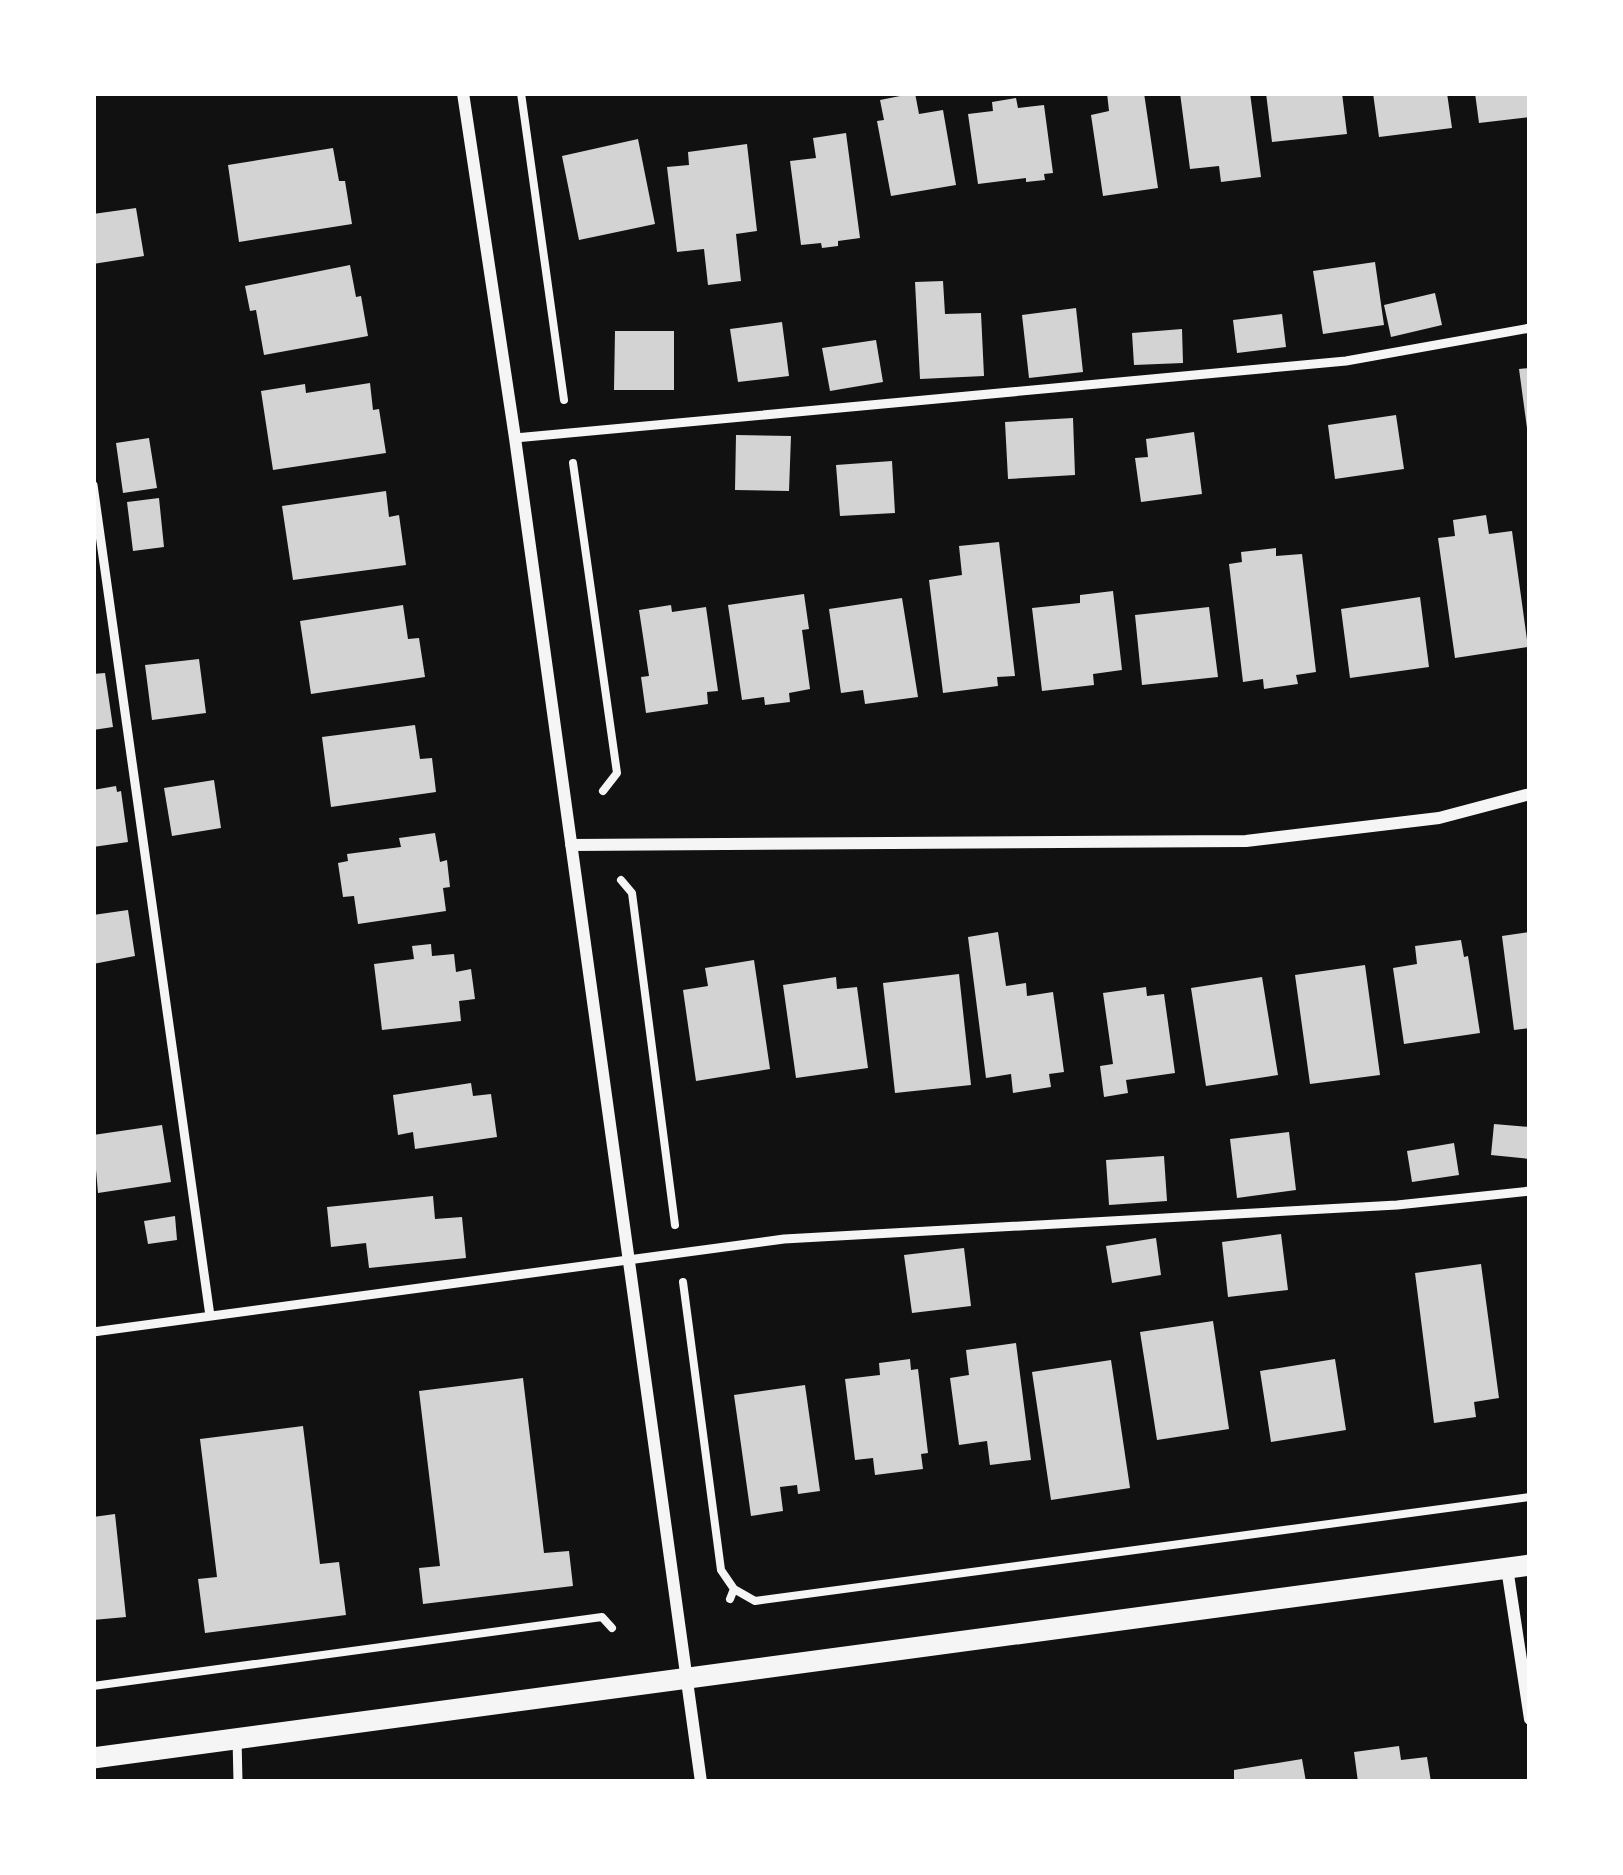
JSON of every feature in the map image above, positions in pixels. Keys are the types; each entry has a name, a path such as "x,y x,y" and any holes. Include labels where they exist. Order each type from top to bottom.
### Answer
{"street":[{"path":"464,93 701,1782"},
{"path":"571,845 1246,841 1439,818 1530,794"},
{"path":"93,1758 1519,1567 1530,1719"}],"lane":[{"path":"515,438 1346,361 1530,328"},
{"path":"93,485 210,1316"},
{"path":"93,1332 784,1239 1397,1205 1530,1191"},
{"path":"237,1738 238,1782"}],"path":[{"path":"730,1599 734,1588 755,1601 1530,1497"},
{"path":"93,1686 602,1617 613,1628"}],"building":[{"path":"915,93 919,114 943,110 956,185 891,196 877,121 884,120 880,100"},
{"path":"1107,93 1144,93 1158,188 1103,196 1091,115 1109,111"},
{"path":"1180,93 1250,93 1261,177 1221,182 1219,166 1190,169"},
{"path":"1266,93 1342,93 1347,134 1272,142"},
{"path":"1373,93 1447,93 1452,128 1379,137"},
{"path":"1475,93 1530,93 1530,117 1479,123"},
{"path":"1016,98 1018,108 1044,105 1053,173 1044,174 1045,180 978,184 968,114 993,111 992,102"},
{"path":"846,133 860,238 822,248 821,243 801,245 790,161 816,158 813,138"},
{"path":"638,139 655,224 579,240 562,156"},
{"path":"747,144 757,231 736,234 741,281 708,285 704,249 677,252 667,167 689,165 688,152"},
{"path":"333,148 339,181 345,181 352,224 239,242 228,165"},
{"path":"136,208 144,256 93,264 93,214"},
{"path":"1375,262 1384,325 1323,334 1313,271"},
{"path":"350,265 368,336 264,355 256,310 250,311 245,286"},
{"path":"943,281 945,314 981,313 984,376 920,379 915,282"},
{"path":"1435,293 1442,325 1391,337 1384,305"},
{"path":"1076,308 1083,372 1029,378 1022,315"},
{"path":"1282,314 1286,347 1237,353 1233,320"},
{"path":"782,322 789,376 738,382 730,329"},
{"path":"1182,329 1183,363 1134,365 1132,333"},
{"path":"615,331 674,331 674,390 614,390"},
{"path":"876,340 883,382 830,391 822,348"},
{"path":"1530,368 1530,428 1527,428 1519,369"},
{"path":"370,383 386,453 273,470 261,391 305,384 306,393"},
{"path":"1396,415 1404,469 1335,479 1328,425"},
{"path":"1073,418 1075,475 1008,479 1005,422"},
{"path":"1194,432 1202,494 1141,502 1135,458 1148,457 1146,439"},
{"path":"736,435 791,436 789,491 735,490"},
{"path":"149,438 157,488 123,493 116,443"},
{"path":"892,461 895,513 840,516 836,465"},
{"path":"386,491 389,517 399,515 406,565 293,580 282,506"},
{"path":"159,498 164,547 133,551 127,502"},
{"path":"1486,515 1489,534 1512,531 1528,647 1455,658 1438,538 1455,536 1453,520"},
{"path":"999,542 1015,676 997,677 998,686 943,693 929,580 962,575 959,546"},
{"path":"1276,548 1276,556 1302,554 1316,672 1296,675 1298,684 1264,689 1263,679 1243,682 1229,564 1242,562 1241,552"},
{"path":"1113,591 1122,670 1093,674 1094,685 1042,691 1032,608 1080,603 1080,595"},
{"path":"804,594 809,629 802,630 810,689 789,693 790,702 765,705 764,697 742,700 728,605"},
{"path":"1420,597 1429,667 1350,678 1341,609"},
{"path":"902,598 918,697 865,704 863,690 841,693 829,609"},
{"path":"403,605 408,639 419,638 425,677 311,694 300,621"},
{"path":"671,605 672,612 706,607 718,691 707,692 708,704 646,713 641,677 649,676 639,610"},
{"path":"1209,607 1218,677 1142,685 1135,615"},
{"path":"199,659 206,713 152,720 145,665"},
{"path":"105,673 113,727 93,730 93,674"},
{"path":"415,725 420,759 432,758 436,792 331,807 322,737"},
{"path":"214,780 221,828 172,836 164,788"},
{"path":"116,786 121,791 128,842 93,847 93,790"},
{"path":"435,833 440,862 447,860 446,911 358,924 354,896 343,897 338,863 348,861 347,854 401,847 399,838"},
{"path":"128,910 135,956 93,964 93,915"},
{"path":"998,932 1006,986 1026,983 1027,996 1053,992 1064,1072 1049,1074 1051,1087 1013,1093 1011,1074 986,1078 968,937"},
{"path":"1530,932 1530,1028 1514,1030 1502,936"},
{"path":"1461,940 1464,957 1468,956 1480,1033 1404,1044 1393,968 1417,964 1415,946"},
{"path":"431,944 432,956 454,954 456,972 471,969 475,999 459,1001 461,1021 382,1030 374,964 414,959 412,946"},
{"path":"754,960 770,1069 696,1081 683,990 708,986 705,968"},
{"path":"1365,965 1380,1075 1310,1084 1295,975"},
{"path":"959,974 971,1085 895,1093 883,983"},
{"path":"836,977 837,989 857,987 868,1068 796,1078 783,985"},
{"path":"1262,977 1278,1075 1206,1086 1191,988"},
{"path":"1146,987 1147,996 1164,994 1175,1073 1126,1080 1128,1093 1104,1097 1100,1066 1113,1064 1103,993"},
{"path":"471,1083 473,1096 491,1094 497,1137 415,1149 413,1132 398,1135 393,1095"},
{"path":"1494,1124 1530,1127 1530,1159 1491,1155"},
{"path":"162,1125 171,1182 98,1193 93,1135"},
{"path":"1289,1132 1296,1190 1237,1198 1230,1139"},
{"path":"1454,1143 1459,1175 1412,1182 1407,1151"},
{"path":"1164,1156 1167,1201 1109,1205 1106,1160"},
{"path":"433,1196 435,1219 462,1217 466,1258 369,1268 366,1243 331,1247 327,1207"},
{"path":"175,1216 177,1240 148,1244 144,1221"},
{"path":"1281,1234 1288,1290 1228,1297 1222,1242"},
{"path":"1156,1238 1161,1275 1112,1283 1106,1246"},
{"path":"964,1248 971,1306 912,1313 904,1255"},
{"path":"1481,1264 1499,1398 1474,1402 1476,1417 1434,1423 1415,1273"},
{"path":"1213,1321 1229,1429 1157,1440 1140,1332"},
{"path":"1016,1343 1031,1460 990,1465 987,1441 959,1445 950,1378 969,1375 966,1350"},
{"path":"910,1359 911,1370 918,1369 928,1453 921,1454 923,1469 875,1475 873,1458 855,1460 845,1379 880,1375 879,1363"},
{"path":"1335,1359 1346,1430 1271,1442 1260,1371"},
{"path":"1111,1360 1130,1488 1051,1500 1032,1372"},
{"path":"523,1378 544,1553 569,1551 573,1586 423,1604 419,1568 440,1566 419,1391"},
{"path":"805,1385 820,1491 798,1494 797,1485 780,1487 783,1511 751,1516 734,1395"},
{"path":"303,1426 320,1564 339,1562 346,1615 205,1633 198,1579 217,1577 200,1439"},
{"path":"115,1514 126,1617 93,1620 93,1517"},
{"path":"1399,1746 1401,1760 1427,1757 1431,1782 1358,1782 1354,1752"},
{"path":"1302,1759 1306,1782 1234,1782 1234,1770"}]}
